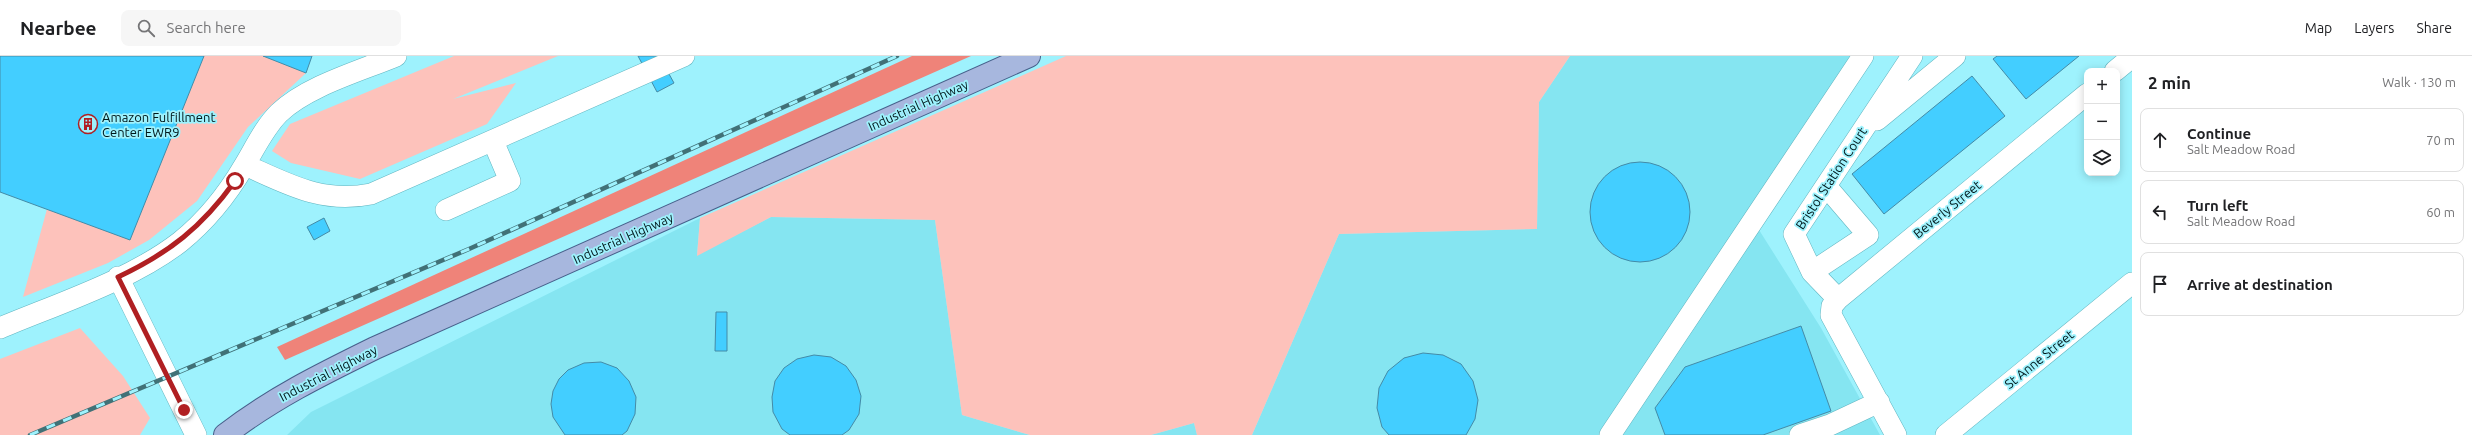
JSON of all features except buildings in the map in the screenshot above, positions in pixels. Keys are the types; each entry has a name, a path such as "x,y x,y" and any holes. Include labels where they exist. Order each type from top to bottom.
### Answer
{"main road":[{"name":"Industrial Highway","path":"224,435 252,414 285,394 375,348 1029,56"}],"street":[{"path":"0,328 118,277 160,256 196,228 224,197 271,122 292,103 306,94 396,56"},
{"path":"245,165 310,192 339,198 356,197 388,188 684,56"},
{"path":"1610,435 1863,56"},
{"name":"Bristol Station Court","path":"1838,299 1815,274 1794,234 1912,56"},
{"path":"1861,133 1955,56"},
{"path":"2119,68 2132,57"},
{"name":"Beverly Street","path":"1838,299 2084,96"},
{"path":"446,210 510,180 493,141"},
{"path":"1815,274 1868,235 1826,186"},
{"path":"118,277 196,435"},
{"name":"St Anne Street","path":"1946,435 2132,283"},
{"path":"1838,299 1832,306 1831,315 1896,435"},
{"path":"1800,435 1830,425 1879,402"}],"shaded area":[{"path":"204,56 263,56 306,73 248,127 197,201 149,240 108,263 23,297 47,209 130,240"},
{"path":"454,56 558,56 453,99 516,83 487,124 360,179 291,163 272,151 290,124"},
{"path":"912,56 971,56 285,360 277,347"},
{"path":"1066,56 1570,56 1539,102 1537,229 1339,234 1252,435 1197,435 1194,423 1151,435 1030,435 962,415 935,220 771,217 697,256 700,218"},
{"path":"1570,56 1868,56 1754,222 1821,328 1880,435 1252,435 1339,234 1537,229 1539,102"},
{"path":"771,217 935,220 962,415 1030,435 287,435 311,412 700,218 697,255"},
{"path":"80,328 123,376 150,418 140,435 0,435 0,359"},
{"path":"1194,423 1197,435 1151,435"}],"railway":[{"path":"30,435 469,249 897,56"}],"place":[{"name":"Amazon Fulfillment Center EWR9","path":"88,124"}],"route":[{"path":"184,410 118,277 139,268 180,242 211,213 235,181"}]}
